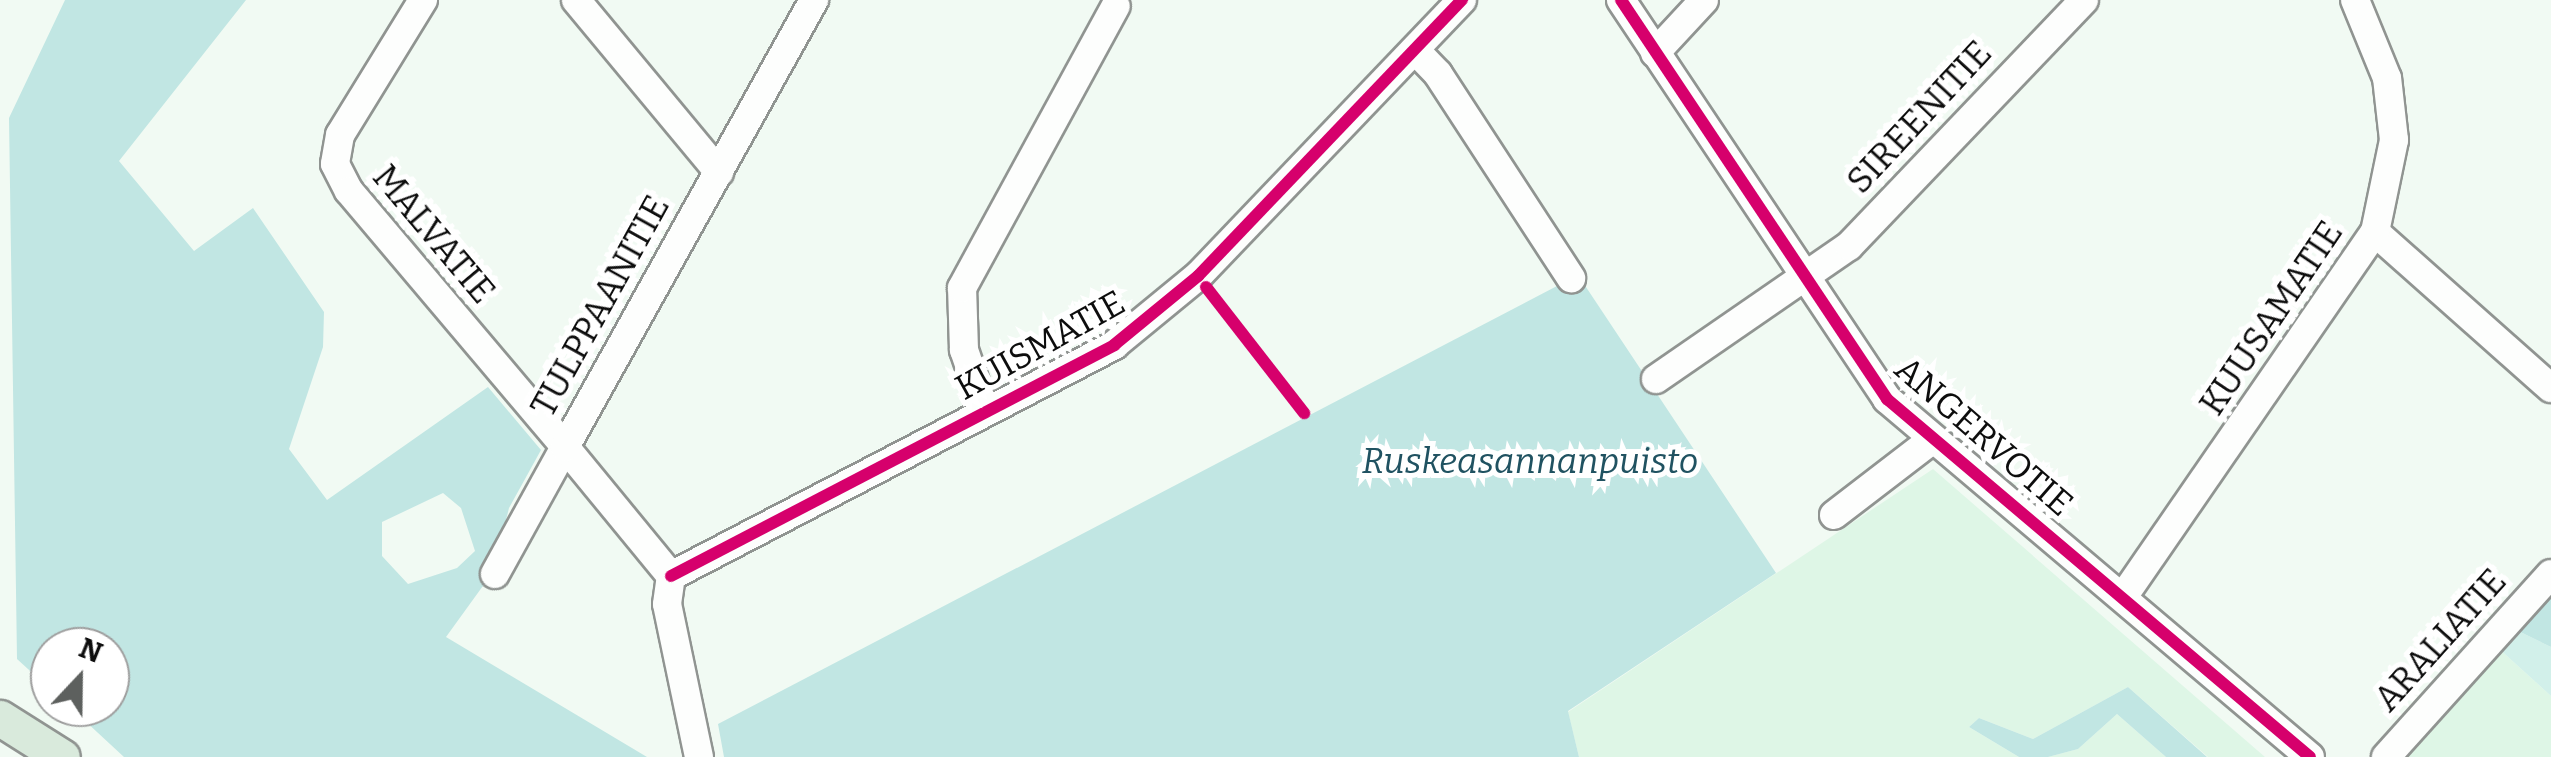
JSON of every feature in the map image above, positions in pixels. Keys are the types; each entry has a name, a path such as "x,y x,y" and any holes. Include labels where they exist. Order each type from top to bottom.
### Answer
{"main road":[{"path":"0,718 62,757"}],"street":[{"name":"MALVATIE","path":"423,0 340,135 334,164 349,190 564,447"},
{"path":"576,0 718,172"},
{"name":"TULPPAANITIE","path":"671,576 564,447 814,0"},
{"name":"KUISMATIE","path":"671,576 1114,345 1168,304 1462,0"},
{"name":"ANGERVOTIE","path":"1621,0 1887,398 2125,594 2310,757"},
{"path":"1655,53 1704,0"},
{"name":"SIREENITIE","path":"1806,282 1850,246 2084,0"},
{"name":"KUUSAMATIE","path":"2125,594 2375,232 2394,140 2386,78 2355,0"},
{"path":"985,411 964,350 962,288 1116,6"},
{"path":"1414,50 1438,74 1572,278"},
{"path":"2375,232 2551,388"},
{"path":"1656,379 1806,282"},
{"path":"1834,515 1933,439"},
{"path":"495,574 564,447"},
{"name":"ARALIATIE","path":"2386,757 2551,574"},
{"path":"671,576 667,604 699,757"}],"green space":[{"path":"65,0 246,0 119,161 194,251 253,208 324,312 323,347 289,449 327,500 488,387 541,450 509,508 493,572 446,637 647,757 124,757 92,727 130,727 130,627 30,627 30,671 17,659 9,118","holes":["443,493 461,508 475,551 457,568 408,584 382,556 382,522"]},
{"name":"Ruskeasannanpuisto","path":"1578,275 1776,573 1568,711 1579,757 724,757 718,724"},
{"path":"1933,469 2265,757 2208,757 2128,687 2033,739 1979,718 1969,727 2019,757 1579,757 1568,712"},
{"path":"2551,589 2551,647 2512,628"},
{"path":"2497,647 2551,696 2551,757 2402,757"},
{"path":"2128,687 2207,757 2166,757 2117,714 2078,749 2048,757 2019,757 1969,727 1979,718 2033,739"},
{"path":"2117,714 2166,757 2048,757 2078,749"}],"shaded area":[{"path":"2512,628 2551,647 2551,696 2497,647"}],"cycle path":[{"path":"671,576 1114,345 1198,276 1462,0"},
{"path":"1621,0 1887,399 2310,757"},
{"path":"1206,287 1304,413"}]}
